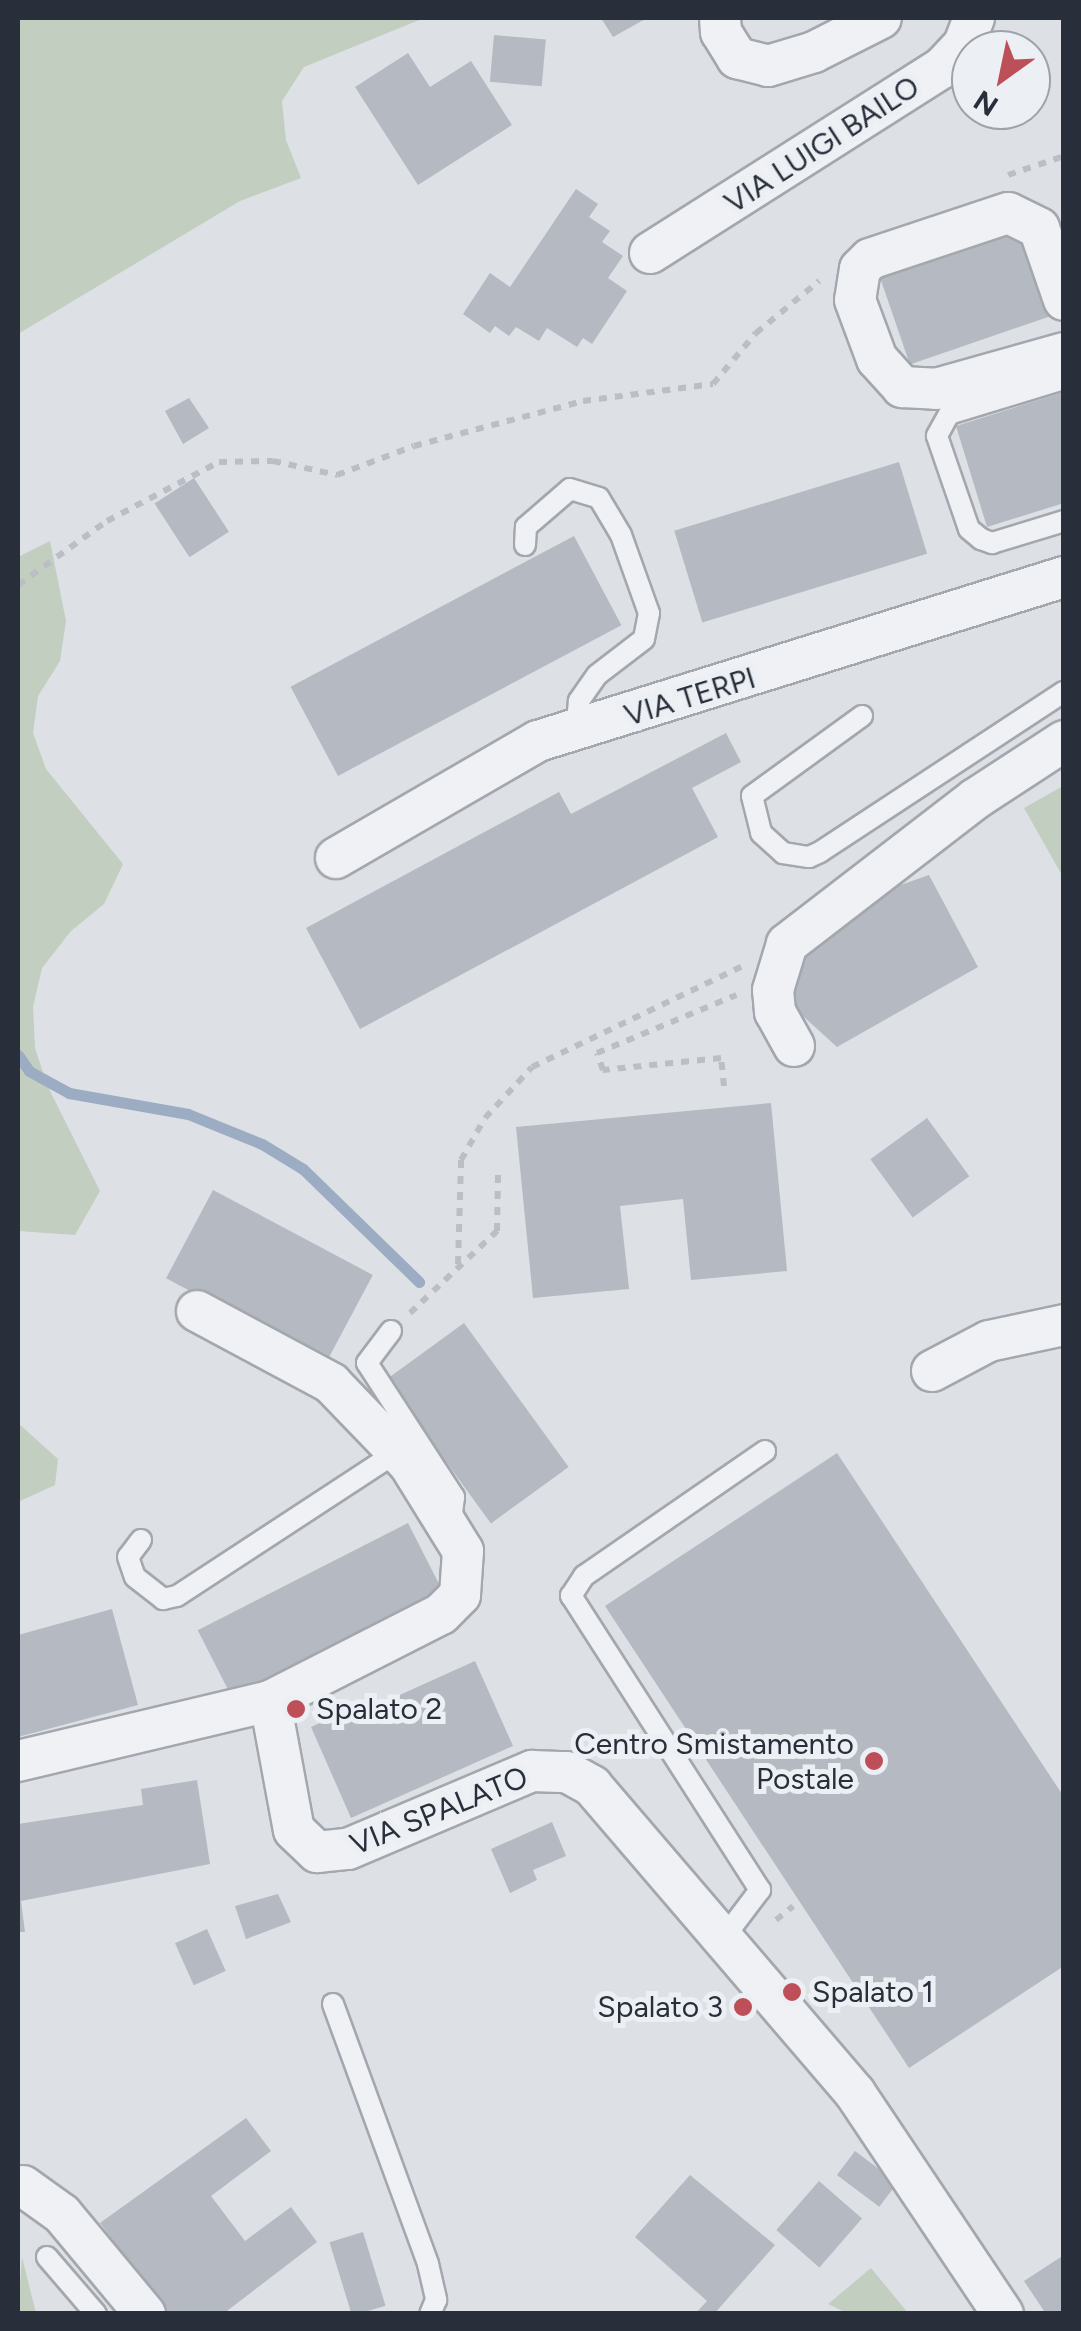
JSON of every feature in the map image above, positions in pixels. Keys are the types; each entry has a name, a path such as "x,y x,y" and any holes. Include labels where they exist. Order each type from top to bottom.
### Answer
{"street":[{"path":"720,18 726,46 737,58 768,66 814,52 881,18"},
{"name":"VIA LUIGI BAILO","path":"650,253 942,68 964,44 974,18"},
{"path":"1054,368 936,389 902,387 877,358 855,300 860,270 870,259 1008,213 1039,228 1064,300"},
{"name":"VIA TERPI","path":"336,858 538,742 1064,577"},
{"path":"794,1046 775,1012 781,957 975,798 1064,741"},
{"path":"18,1761 270,1701 452,1604 466,1568 450,1529 397,1452 331,1383 197,1311"},
{"path":"932,1370 988,1341 1064,1325"},
{"name":"VIA SPALATO","path":"270,1701 294,1830 317,1852 348,1849 532,1771 567,1772 592,1786 640,1837 722,1940 855,2092 1004,2314"},
{"path":"23,2186 62,2214 146,2314"}],"lane":[{"path":"1054,368 949,414 937,436 970,529 981,539 992,544 1064,520"},
{"path":"525,545 526,526 570,489 599,498 621,534 648,612 644,639 597,675 579,701 576,731"},
{"path":"862,716 752,796 754,820 783,852 809,858 820,852 1064,692"},
{"path":"391,1331 367,1363 454,1496 450,1529"},
{"path":"722,1940 760,1890 572,1596 584,1576 765,1451"},
{"path":"140,1540 128,1558 136,1578 163,1599 177,1596 397,1452"},
{"path":"332,2004 428,2264 436,2300 430,2314"},
{"path":"47,2257 96,2314"}],"path":[{"path":"997,180 1064,156"},
{"path":"18,585 107,521 219,462 273,461 337,476 414,446 583,402 713,384 756,333 828,275"},
{"path":"724,1086 721,1058 603,1070 597,1053 732,998 781,957"},
{"path":"458,1264 460,1160 485,1118 532,1067 781,957"},
{"path":"391,1331 497,1231 498,1172"}],"green space":[{"path":"18,18 424,18 304,67 282,101 286,140 301,178 240,201 18,334"},
{"path":"50,541 66,621 60,661 38,696 33,733 46,769 123,864 104,904 71,931 42,968 33,1007 35,1048 47,1085 100,1191 75,1235 18,1231 18,557"},
{"path":"1063,786 1063,877 1024,808"},
{"path":"18,1423 58,1459 55,1485 18,1502"},
{"path":"22,2257 36,2313 18,2313"},
{"path":"871,2268 908,2313 847,2313 828,2304"}],"building":[{"path":"601,18 647,18 613,37"},
{"path":"494,35 546,40 542,86 490,82"},
{"path":"408,53 430,87 471,61 512,125 418,185 355,87"},
{"path":"576,189 598,204 589,217 610,231 602,242 623,256 608,278 627,291 592,344 583,338 577,347 547,328 539,341 516,327 509,336 495,326 490,333 463,314 490,273 510,287"},
{"path":"1017,224 1049,317 910,365 878,272"},
{"path":"1064,392 1064,503 987,527 956,426"},
{"path":"189,398 209,428 183,444 165,411"},
{"path":"899,462 927,554 702,623 674,531"},
{"path":"194,478 229,532 189,557 155,504"},
{"path":"574,536 621,625 338,776 291,687"},
{"path":"726,733 741,762 692,788 718,837 360,1029 306,928 559,792 571,814"},
{"path":"929,875 978,967 837,1047 793,1007 791,976 823,925 855,901"},
{"path":"771,1103 787,1271 691,1280 683,1199 620,1206 629,1289 533,1298 516,1127"},
{"path":"927,1118 969,1176 913,1217 870,1159"},
{"path":"213,1190 373,1275 326,1363 166,1278"},
{"path":"464,1323 569,1467 491,1523 386,1379"},
{"name":"Centro Smistamento Postale","path":"837,1453 1064,1797 1064,1966 909,2068 605,1606"},
{"path":"408,1523 445,1595 234,1702 198,1630"},
{"path":"112,1609 138,1705 18,1737 18,1635"},
{"path":"475,1661 513,1746 351,1818 311,1727 359,1706 362,1712"},
{"path":"197,1780 210,1864 21,1901 25,1932 18,1932 18,1824 143,1805 141,1789"},
{"path":"552,1822 566,1856 533,1870 537,1880 510,1893 491,1849"},
{"path":"278,1894 291,1922 246,1939 235,1906"},
{"path":"207,1929 226,1971 194,1985 175,1943"},
{"path":"246,2118 271,2151 211,2196 245,2241 291,2207 317,2242 223,2314 169,2314 100,2223"},
{"path":"855,2151 897,2183 879,2207 837,2175"},
{"path":"690,2175 775,2245 714,2314 695,2314 707,2301 635,2237"},
{"path":"819,2181 862,2218 819,2267 776,2230"},
{"path":"363,2232 386,2306 351,2314 330,2242"},
{"path":"1064,2255 1064,2314 1046,2314 1024,2281"}],"waterway":[{"path":"18,1055 29,1071 69,1093 188,1114 262,1144 303,1169 419,1282"}],"place":[{"name":"Spalato 2","path":"296,1709"},
{"name":"Centro Smistamento Postale","path":"874,1761"},
{"name":"Spalato 1","path":"792,1992"},
{"name":"Spalato 3","path":"743,2007"}]}
